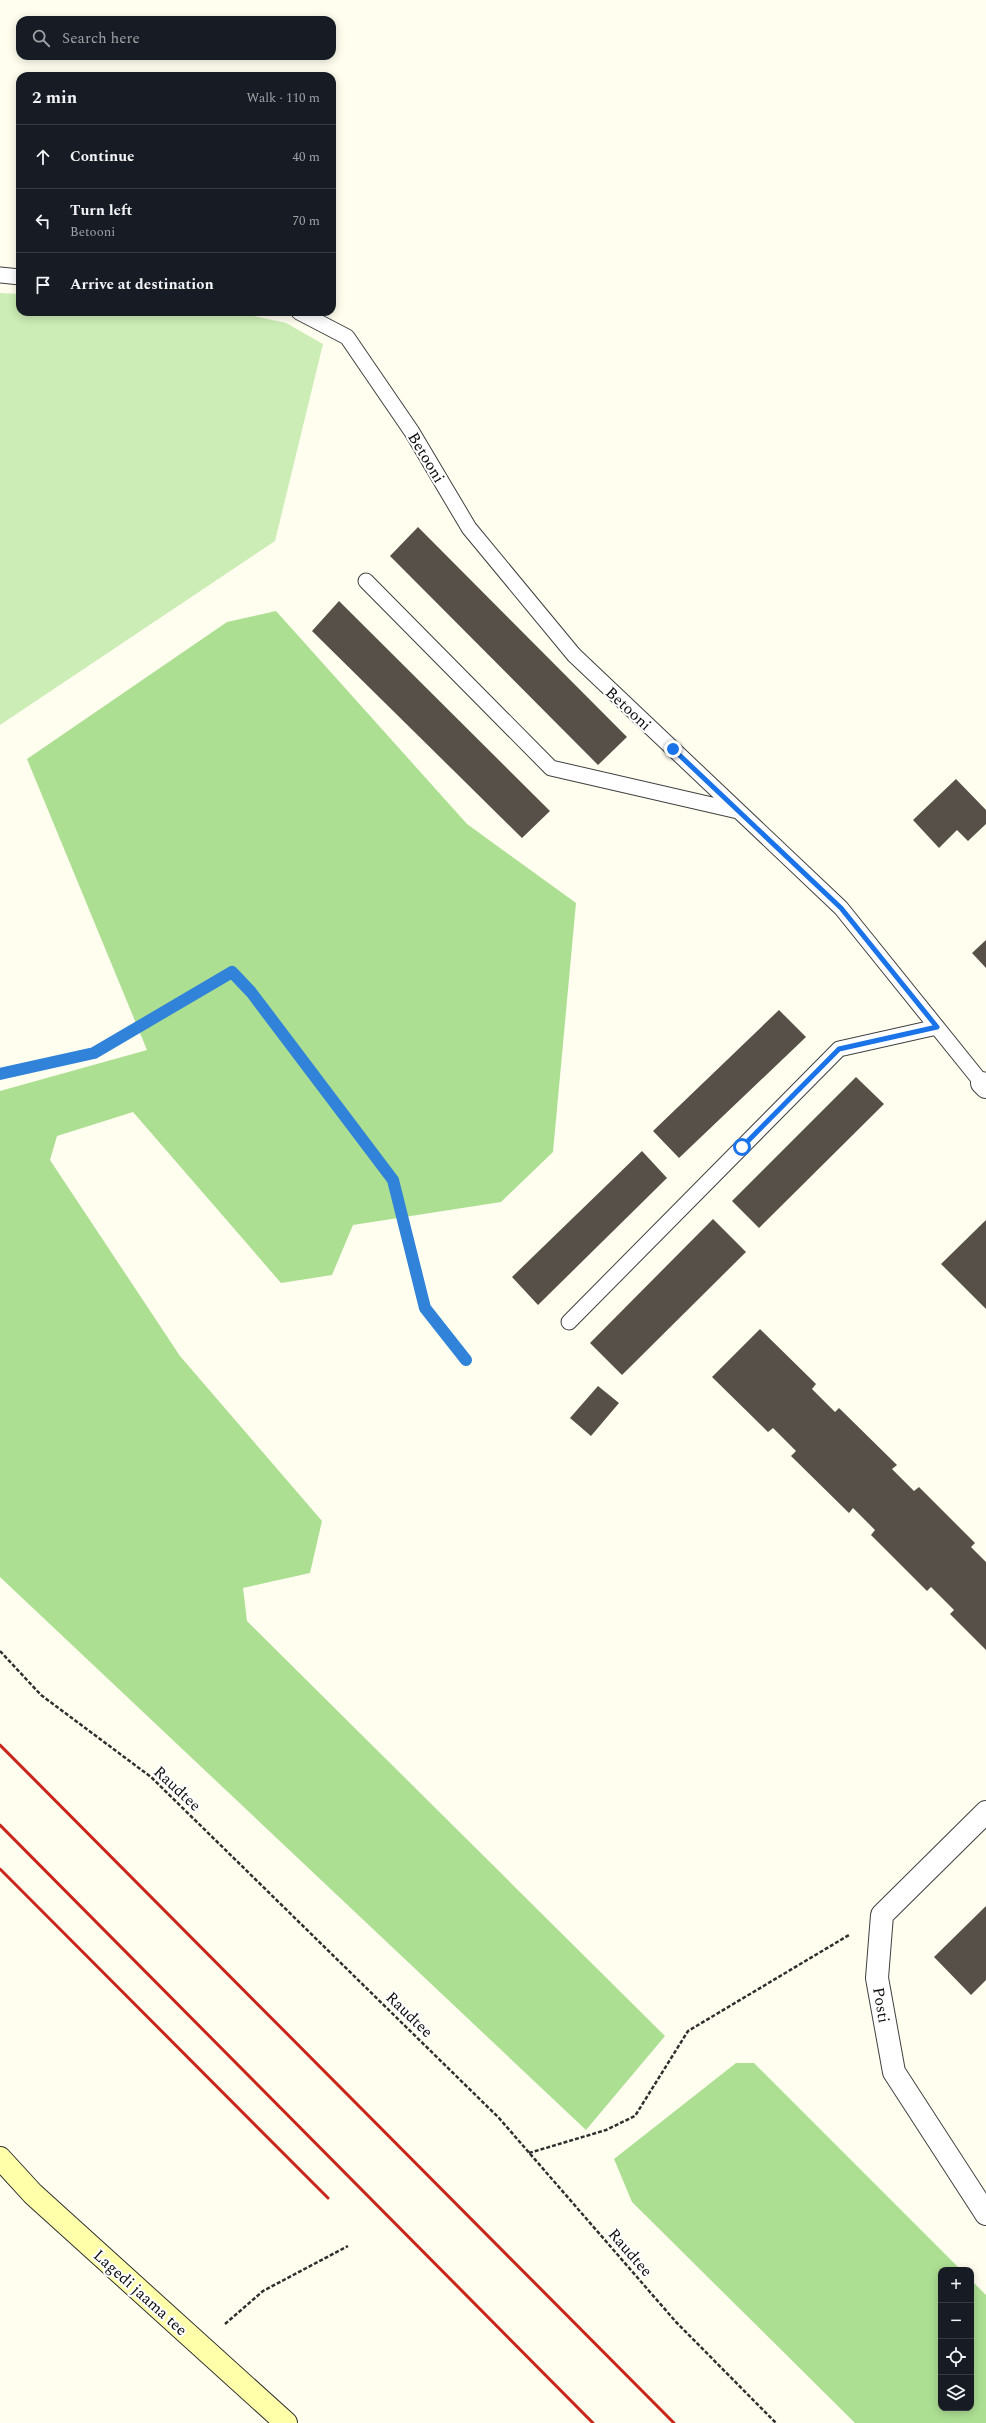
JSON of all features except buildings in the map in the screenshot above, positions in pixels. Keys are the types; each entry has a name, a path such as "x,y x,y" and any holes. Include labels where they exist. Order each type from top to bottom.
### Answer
{"street":[{"path":"882,1915 986,1812"},
{"name":"Posti","path":"882,1915 877,1978 894,2072 986,2214"},
{"name":"Lagedi jaama tee","path":"0,2158 33,2194 286,2423"}],"lane":[{"path":"0,275 16,277"},
{"name":"Betooni","path":"307,316 347,337 412,432 469,528 574,656 841,908 984,1085"},
{"path":"366,582 551,768 739,811"},
{"path":"569,1322 839,1049 937,1027"}],"path":[{"name":"Raudtee","path":"0,1651 41,1695 151,1777 499,2118 676,2322 776,2423"},
{"path":"529,2153 606,2130 635,2116 688,2032 882,1915"},
{"path":"200,2346 263,2291 348,2246"}],"green space":[{"path":"0,293 16,294 16,316 254,316 286,323 323,344 275,541 0,725"},
{"path":"276,611 467,824 576,903 553,1152 501,1202 353,1225 332,1275 281,1283 133,1112 57,1136 50,1160 180,1356 322,1521 310,1573 243,1588 247,1621 665,2036 586,2130 0,1577 0,1091 147,1050 27,759 227,622"},
{"path":"736,2063 754,2063 958,2267 938,2267 938,2411 974,2411 974,2283 986,2295 986,2423 855,2423 632,2202 614,2159"}],"waterway":[{"path":"0,1074 94,1053 232,972 251,992 393,1180 425,1308 466,1360"}],"railway":[{"path":"0,1745 674,2423"},
{"path":"0,1825 593,2423"},
{"path":"0,1869 328,2198"}],"route":[{"path":"673,749 841,908 937,1027 839,1049 742,1147"}]}
